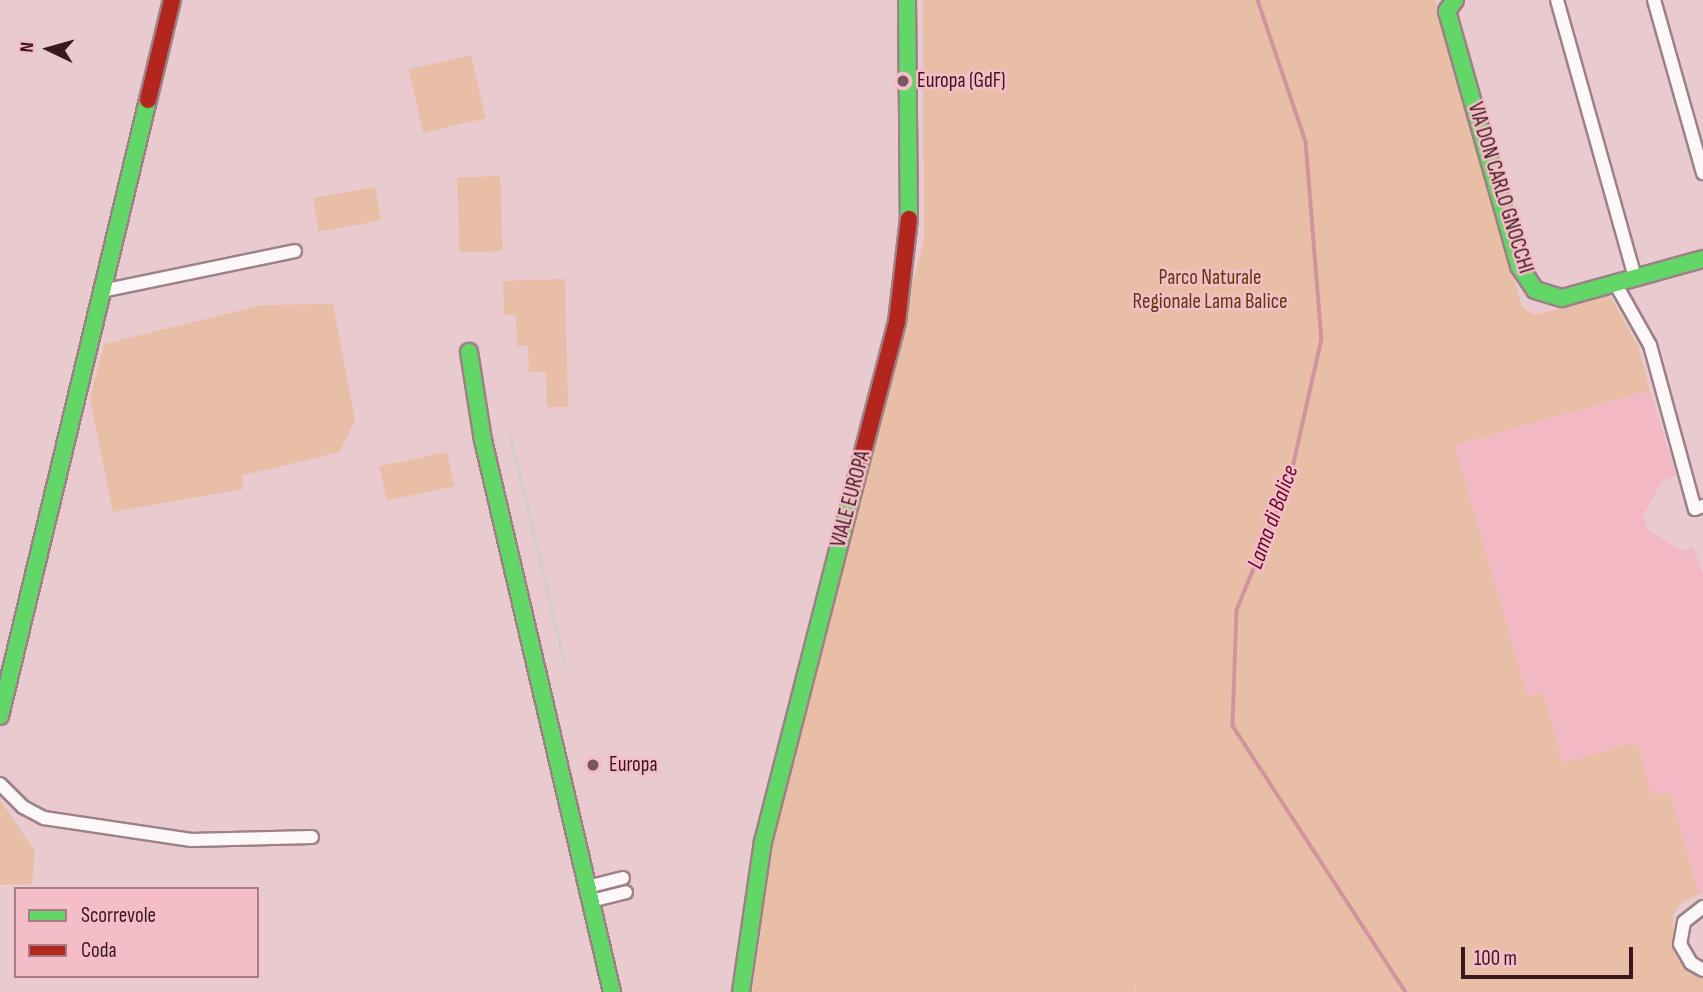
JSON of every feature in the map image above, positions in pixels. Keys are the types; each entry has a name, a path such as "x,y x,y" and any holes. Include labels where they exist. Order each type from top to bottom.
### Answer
{"street":[{"path":"0,716 172,0"},
{"name":"VIALE EUROPA","path":"741,992 763,842 897,322 910,210 908,0"},
{"name":"VIA DON CARLO GNOCCHI","path":"1455,0 1447,11 1524,276 1535,290 1562,298 1703,258"},
{"path":"1558,0 1636,278"},
{"path":"1654,0 1703,173"},
{"path":"102,291 295,251"},
{"path":"1615,284 1650,345 1695,509 1703,506"},
{"path":"468,352 483,440 612,992"},
{"path":"0,784 23,807 44,818 191,840 312,837"},
{"path":"589,894 623,878"},
{"path":"589,894 626,892"},
{"path":"1703,907 1691,914 1680,933 1684,954 1703,970"}],"shaded area":[{"path":"1650,390 1676,476 1662,481 1643,516 1648,530 1683,551 1693,548 1703,574 1703,894 1699,895 1670,792 1652,797 1637,742 1563,763 1543,693 1527,697 1455,445"}],"green space":[{"name":"Parco Naturale Regionale Lama Balice","path":"923,0 1435,0 1522,307 1535,315 1609,294 1639,348 1650,390 1455,445 1527,696 1543,693 1563,763 1637,742 1652,796 1670,792 1699,895 1682,902 1673,915 1674,948 1692,971 1703,974 1703,992 1135,992 1138,976 1134,992 752,992 771,855 820,662 839,561 924,239"},
{"path":"471,55 486,118 423,133 409,69"},
{"path":"500,176 503,251 460,252 457,178"},
{"path":"375,187 381,220 319,231 313,198"},
{"path":"565,279 568,407 547,407 546,372 529,372 528,346 517,346 516,315 504,315 503,281"},
{"path":"333,304 355,420 340,452 243,475 243,489 113,512 90,399 104,344 262,305"},
{"path":"447,452 454,486 387,501 380,466"},
{"path":"0,800 35,851 32,884 0,885"}],"waterway":[{"name":"Lama di Balice","path":"1258,0 1306,142 1322,339 1290,481 1237,610 1233,726 1406,992"}],"railway":[{"path":"511,437 565,662"}],"traffic: fast":[{"path":"907,0 909,219"},
{"path":"1455,0 1447,11 1519,266 1535,290 1562,298 1703,259"},
{"path":"0,716 148,100"},
{"path":"469,352 483,440 612,992"},
{"path":"741,992 763,842 861,460"}],"traffic: jam":[{"path":"148,100 172,0"},
{"path":"861,460 897,322 909,219"}],"place":[{"name":"Europa (GdF)","path":"903,81"},
{"name":"Europa","path":"593,765"}]}
